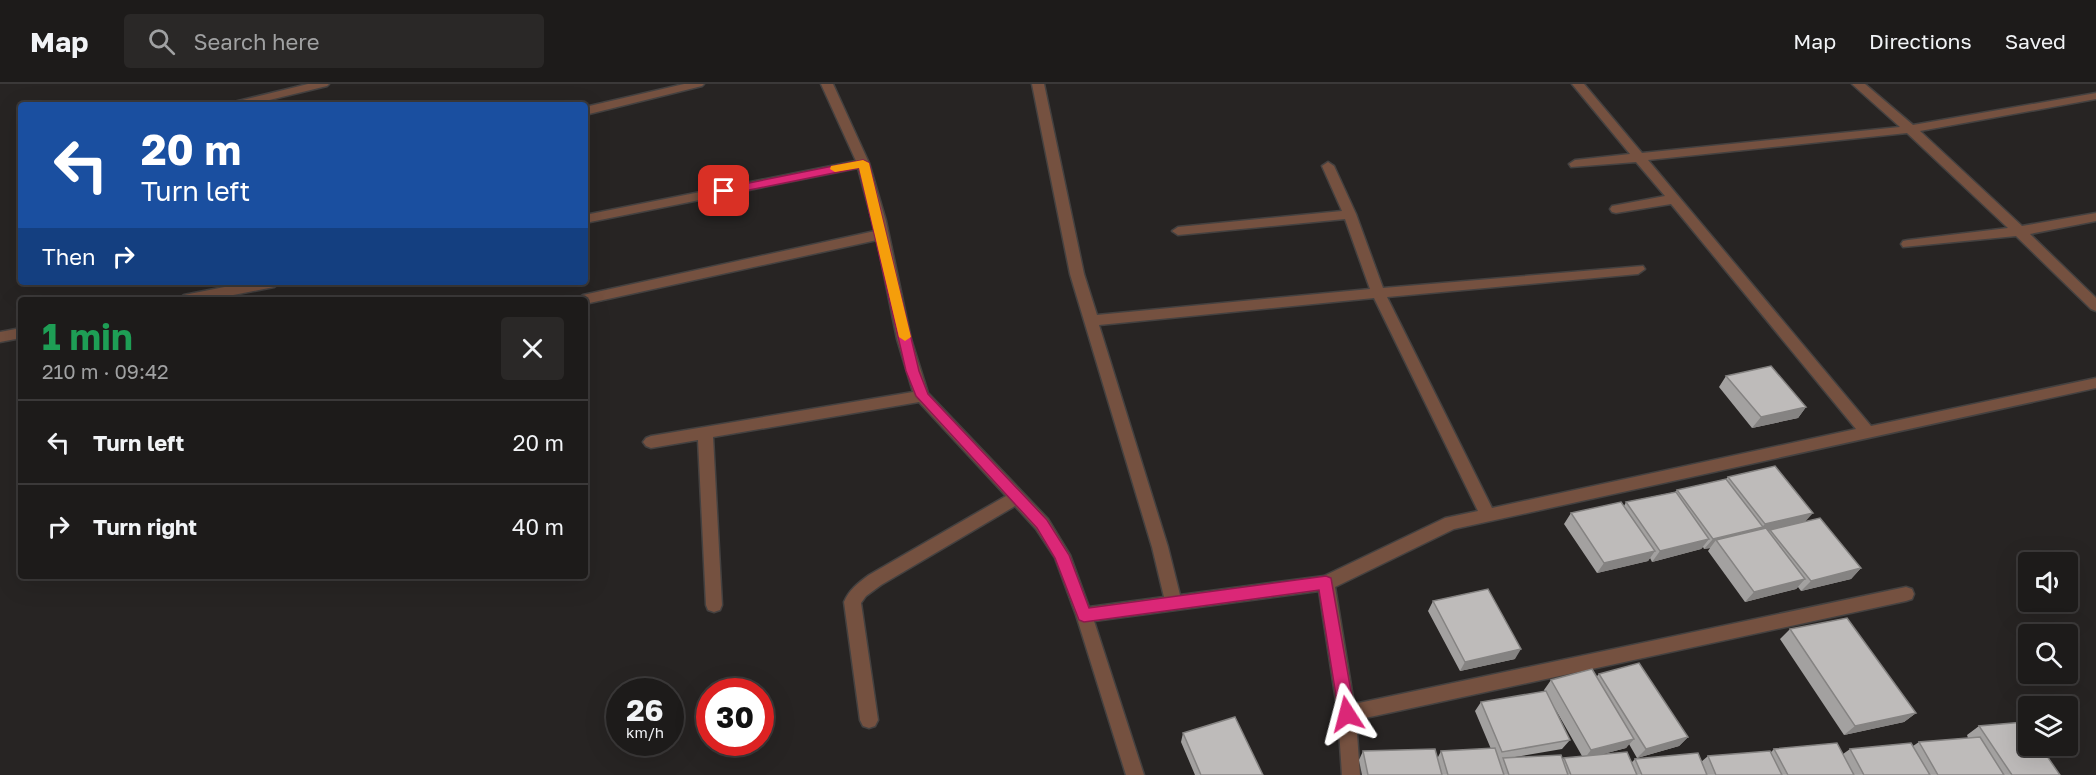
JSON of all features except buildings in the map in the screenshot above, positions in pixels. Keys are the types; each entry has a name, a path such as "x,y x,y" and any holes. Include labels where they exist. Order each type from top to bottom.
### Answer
{"street":[{"path":"247,102 323,84"},
{"path":"588,110 698,84"},
{"path":"827,84 863,163 882,234 913,371 922,396 1042,524 1062,555 1084,615 1135,775"},
{"path":"1038,84 1077,274 1160,547 1174,603"},
{"path":"1578,84 1869,434"},
{"path":"1858,84 1912,129 2096,306"},
{"path":"1575,164 1912,129 2096,96"},
{"path":"588,218 863,163"},
{"path":"1328,166 1350,214 1378,292 1487,513"},
{"path":"1616,208 1674,199"},
{"path":"1178,231 1350,214"},
{"path":"1908,244 2020,231 2096,217"},
{"path":"588,299 882,234"},
{"path":"1091,321 1638,269"},
{"path":"199,297 259,285"},
{"path":"0,337 18,334"},
{"path":"1084,615 1326,583 1450,522 1869,434 2096,383"},
{"path":"651,442 922,396"},
{"path":"705,433 714,606"},
{"path":"869,720 852,602 860,591 875,580 1017,497"},
{"path":"1326,583 1347,714 1351,775"},
{"path":"1347,714 1906,594"}],"slow traffic":[{"path":"835,169 863,163 882,234 905,337"}],"route":[{"path":"724,191 863,163 882,234 913,371 922,396 1042,524 1062,555 1084,615 1326,583 1347,714"}]}
